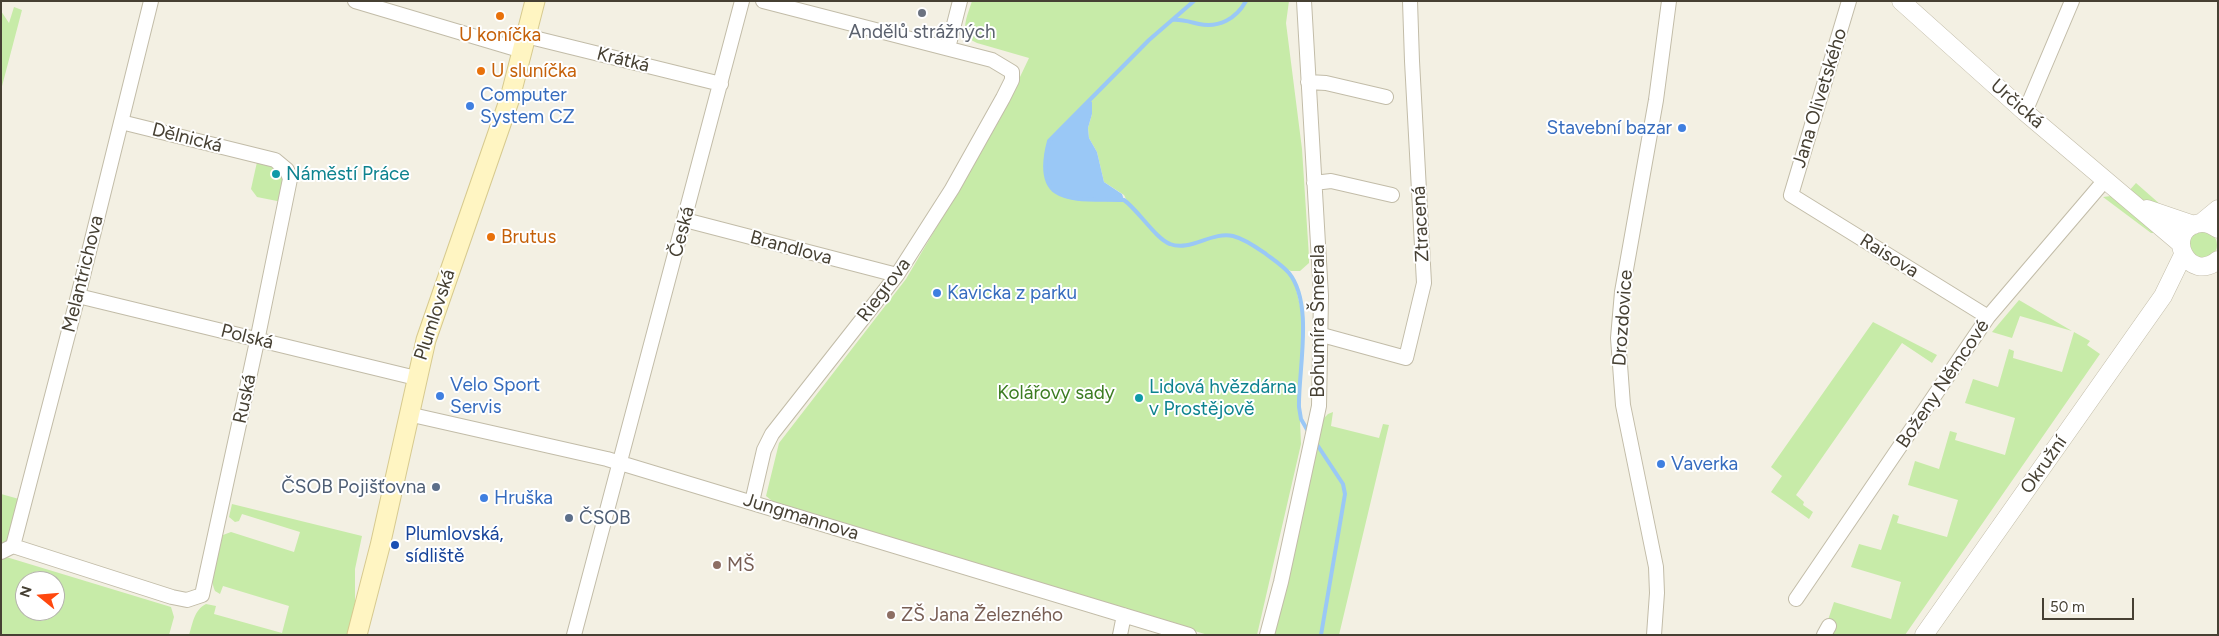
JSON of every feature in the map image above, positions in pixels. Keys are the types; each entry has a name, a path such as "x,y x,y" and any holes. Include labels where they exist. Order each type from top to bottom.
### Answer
{"main road":[{"name":"Plumlovská","path":"357,635 380,546 416,378 434,313 494,146 535,1"}],"street":[{"name":"Melantrichova","path":"7,549 78,296 151,1"},
{"name":"Krátká","path":"356,1 524,43 721,84"},
{"name":"Česká","path":"574,635 742,1"},
{"path":"763,1 948,48 960,1"},
{"name":"Bohumíra Šmerala","path":"1267,635 1316,421 1322,336 1322,296 1304,1"},
{"name":"Ztracená","path":"1322,336 1406,358 1424,283 1410,1"},
{"name":"Drozdovice","path":"1654,635 1657,593 1656,567 1623,405 1618,338 1622,292 1656,100 1669,1"},
{"name":"Jana Olivetského","path":"1790,195 1849,1"},
{"name":"Určická","path":"1901,1 2025,112 2135,204 2182,250 2190,262 2211,265"},
{"path":"2025,112 2072,1"},
{"name":"Riegrova","path":"752,502 764,450 772,434 897,275 948,196 1009,89 1012,72 992,60 948,48"},
{"path":"1308,82 1326,83 1386,97"},
{"name":"Dělnická","path":"121,122 275,160 287,170 290,180 285,209"},
{"name":"Boženy Němcové","path":"1796,600 1988,317 2105,180"},
{"path":"1314,183 1331,181 1392,195"},
{"name":"Raisova","path":"1790,195 1988,317"},
{"name":"Určická","path":"2135,204 2197,224 2209,224 2218,229"},
{"name":"Ruská","path":"7,549 172,597 187,600 202,595 285,209"},
{"path":"2197,224 2218,209"},
{"name":"Brandlova","path":"685,220 897,275"},
{"name":"Okružní","path":"2163,296 2182,250 2186,231 2197,224"},
{"name":"Okružní","path":"1924,635 2163,296 2184,277 2211,265"},
{"name":"Polská","path":"78,296 416,378"},
{"name":"Jungmannova","path":"408,414 619,463 1189,635"},
{"path":"1120,635 1124,616"}],"green space":[{"name":"Kolářovy sady","path":"972,1 1289,1 1286,23 1302,149 1309,257 1309,263 1300,271 1291,271 1284,268 1294,280 1303,319 1299,398 1301,444 1257,635 1208,635 777,505 766,496 779,443 906,279 1000,119 1029,58 977,43 967,38 965,24","holes":["1092,102 1092,114 1088,128 1089,138 1097,152 1104,182 1124,195 1128,203 1124,200 1065,198 1049,186 1045,163"]},
{"path":"14,7 22,10 1,90 1,11 9,23"},
{"path":"257,162 273,168 281,175 283,180 282,202 257,197 251,189"},
{"path":"2136,183 2161,205 2147,204 2128,192"},
{"path":"2111,196 2157,230 2151,233 2103,197"},
{"path":"2203,231 2213,235 2217,245 2213,255 2203,259 2193,255 2189,245 2193,235"},
{"path":"2019,300 2072,331 2020,316 2012,338 1992,332"},
{"path":"1873,322 1937,355 1932,363 1902,343 1796,495 1804,502 1803,505 1813,512 1809,519 1771,492 1782,476 1771,467"},
{"path":"2074,332 2090,341 2087,345 2100,354 1905,635 1830,635 1828,620 1834,602 1891,619 1901,582 1851,567 1859,544 1881,550 1893,514 1899,516 1897,523 1947,537 1958,500 1908,485 1915,461 1939,469 1950,431 1957,433 1955,440 2005,455 2015,418 1965,403 1973,379 1998,387 2009,349 2014,351 2013,358 2062,372"},
{"path":"1333,412 1331,426 1379,438 1383,424 1389,425 1339,635 1274,635 1321,421"},
{"path":"1,494 19,499 3,556 52,571 15,571 15,621 65,621 65,575 171,607 174,617 169,635 1,635"},
{"path":"232,504 362,536 355,569 355,613 349,635 189,635 196,613 206,604 216,606 214,614 282,633 289,606 223,586 220,594 215,591 213,585 214,563 223,535 231,532 294,552 300,532 242,514 239,521 235,522 229,517"}],"water":[{"path":"1089,100 1092,102 1092,114 1088,128 1089,138 1097,152 1104,182 1122,194 1124,200 1087,201 1066,198 1059,195 1048,182 1044,157 1049,141"}],"waterway":[{"path":"1194,1 1149,40 1049,141 1045,163 1047,179 1052,189 1062,195 1090,200 1124,200 1159,236 1170,244 1178,246 1193,244 1217,236 1233,236 1254,246 1287,270 1297,286 1301,302 1303,338 1299,407 1301,419 1309,433"},
{"path":"1172,20 1213,25 1232,17 1246,1"},
{"path":"1316,443 1343,484 1345,494 1321,635"}],"place":[{"name":"Andělů strážných","path":"922,13"},
{"name":"U koníčka","path":"500,16"},
{"name":"U sluníčka","path":"481,71"},
{"name":"Computer System CZ","path":"470,106"},
{"name":"Stavební bazar","path":"1682,128"},
{"name":"Náměstí Práce","path":"276,174"},
{"name":"Brutus","path":"491,237"},
{"name":"Kavicka z parku","path":"937,293"},
{"name":"Velo Sport Servis","path":"440,396"},
{"name":"Lidová hvězdárna v Prostějově","path":"1139,398"},
{"name":"Vaverka","path":"1661,464"},
{"name":"ČSOB Pojišťovna","path":"436,487"},
{"name":"Hruška","path":"484,498"},
{"name":"ČSOB","path":"569,518"},
{"name":"Plumlovská, sídliště","path":"395,545"},
{"name":"MŠ","path":"717,565"},
{"name":"ZŠ Jana Železného","path":"891,615"}]}
